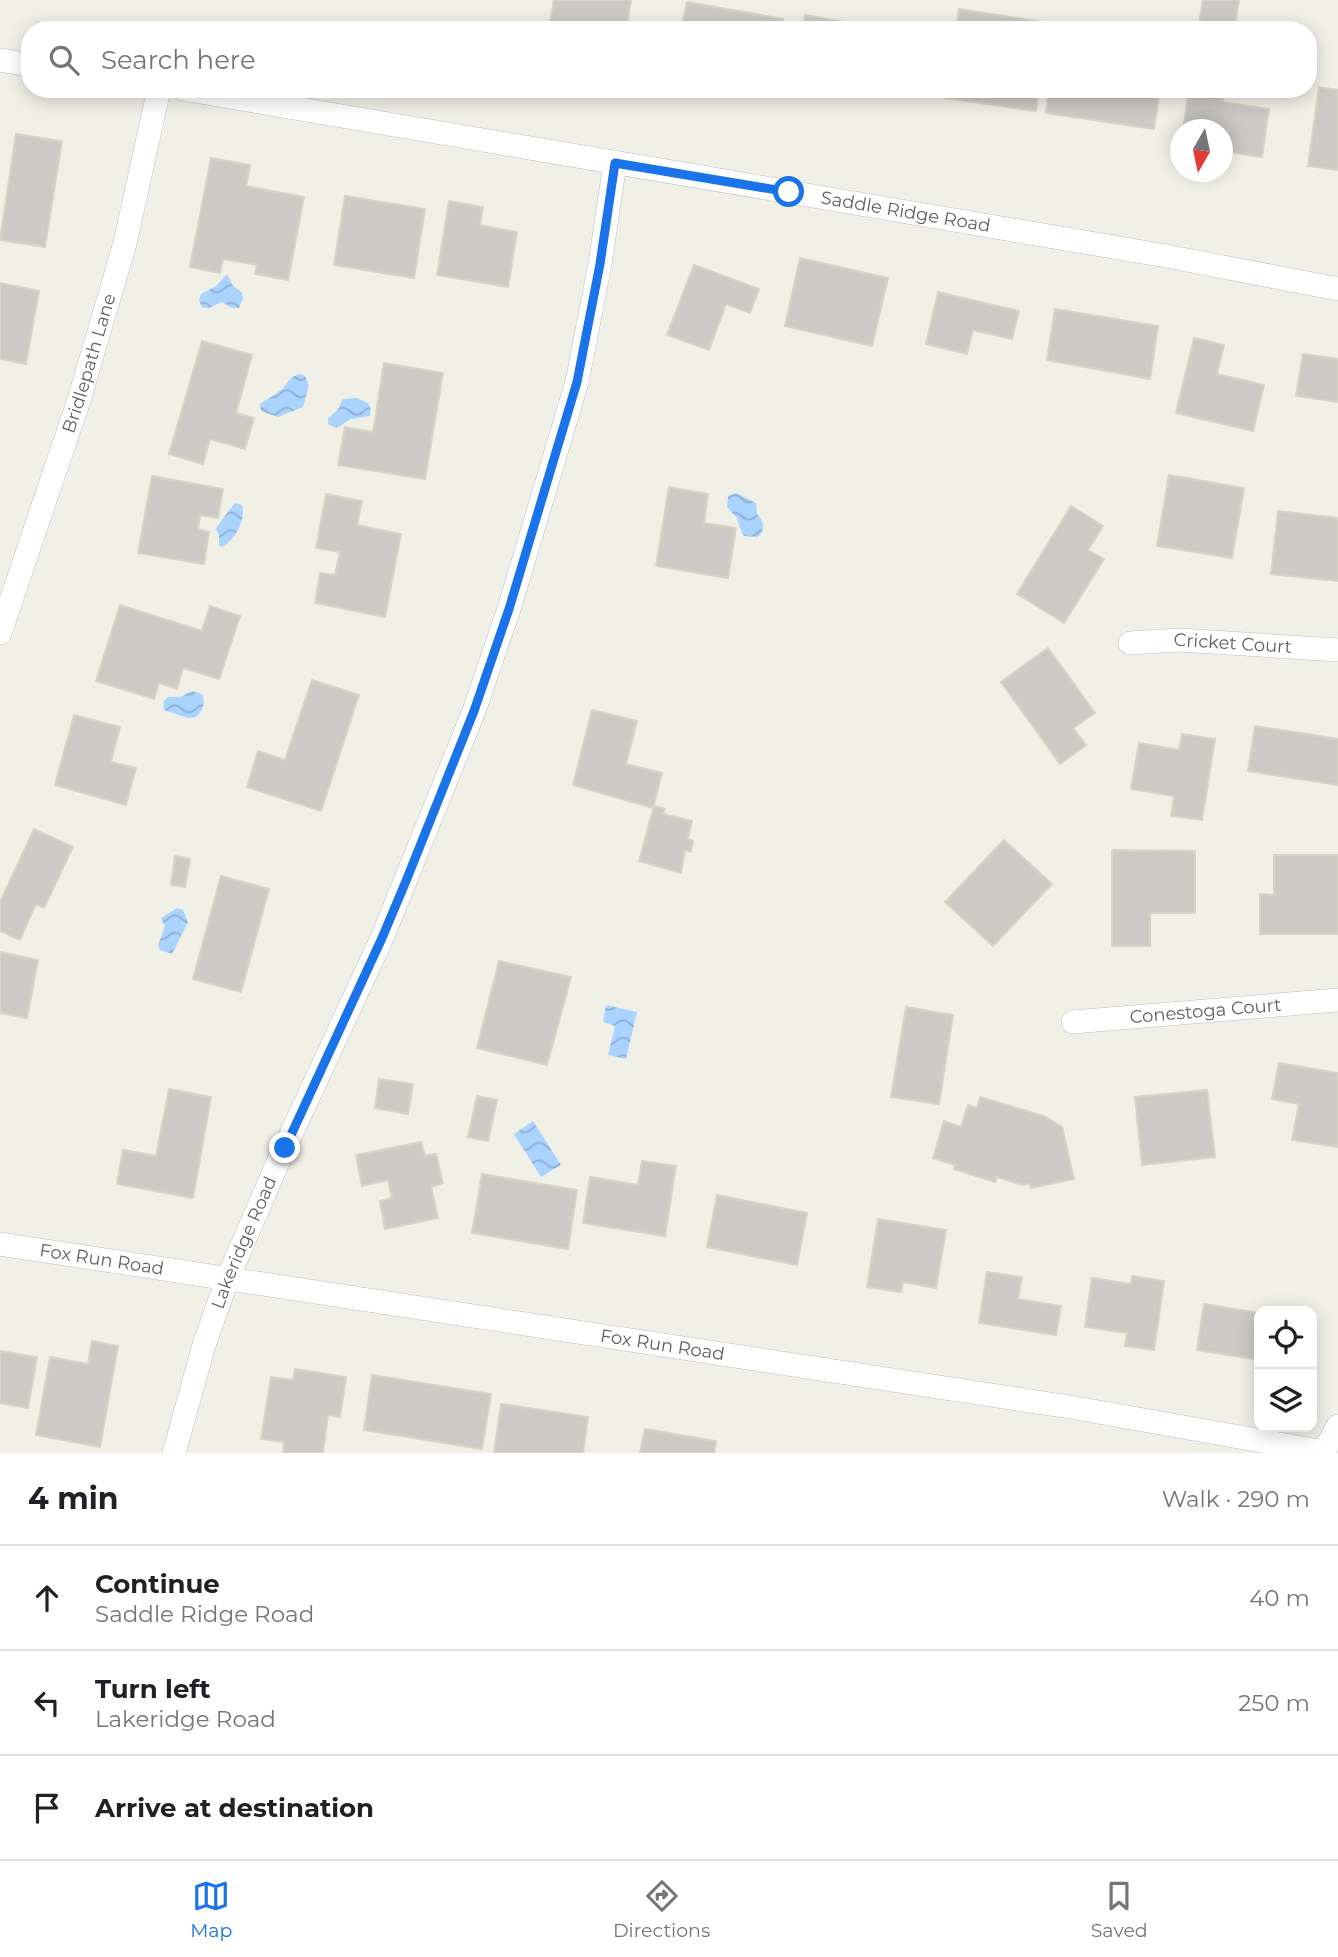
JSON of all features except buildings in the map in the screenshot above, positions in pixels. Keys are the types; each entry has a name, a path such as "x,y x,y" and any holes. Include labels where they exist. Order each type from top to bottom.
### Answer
{"street":[{"path":"0,60 21,64"},
{"name":"Bridlepath Lane","path":"0,633 50,489 98,335 125,243 157,98"},
{"name":"Saddle Ridge Road","path":"236,98 1166,256 1338,289"},
{"name":"Lakeridge Road","path":"174,1453 204,1345 227,1280 279,1160 382,938 474,711 513,596 577,382 600,264 615,163"},
{"name":"Cricket Court","path":"1130,643 1180,640 1338,650"},
{"name":"Conestoga Court","path":"1073,1022 1338,1000"},
{"name":"Fox Run Road","path":"0,1244 1070,1407 1324,1452"},
{"path":"1324,1452 1338,1426"}],"water":[{"path":"227,274 233,286 242,293 239,308 232,308 222,302 209,308 202,307 199,301 201,294 216,286"},
{"path":"300,374 305,376 309,385 303,407 278,417 261,411 260,404"},
{"path":"357,398 368,403 370,416 351,419 336,428 328,424 328,418 337,411 343,399"},
{"path":"736,493 756,503 757,514 763,525 758,537 744,536 737,518 727,507 728,496"},
{"path":"235,503 242,505 241,523 231,540 222,547 219,545 216,529"},
{"path":"192,691 202,694 204,700 196,717 188,718 164,710 163,702 168,697 180,697"},
{"path":"177,908 183,910 188,922 172,954 160,950 158,945 165,926 161,918"},
{"path":"606,1005 637,1012 626,1059 608,1055 615,1026 603,1022"},
{"path":"533,1121 561,1165 541,1177 514,1134"}],"route":[{"path":"285,1148 406,881 474,711 509,609 577,382 600,264 615,163 789,192"}]}
